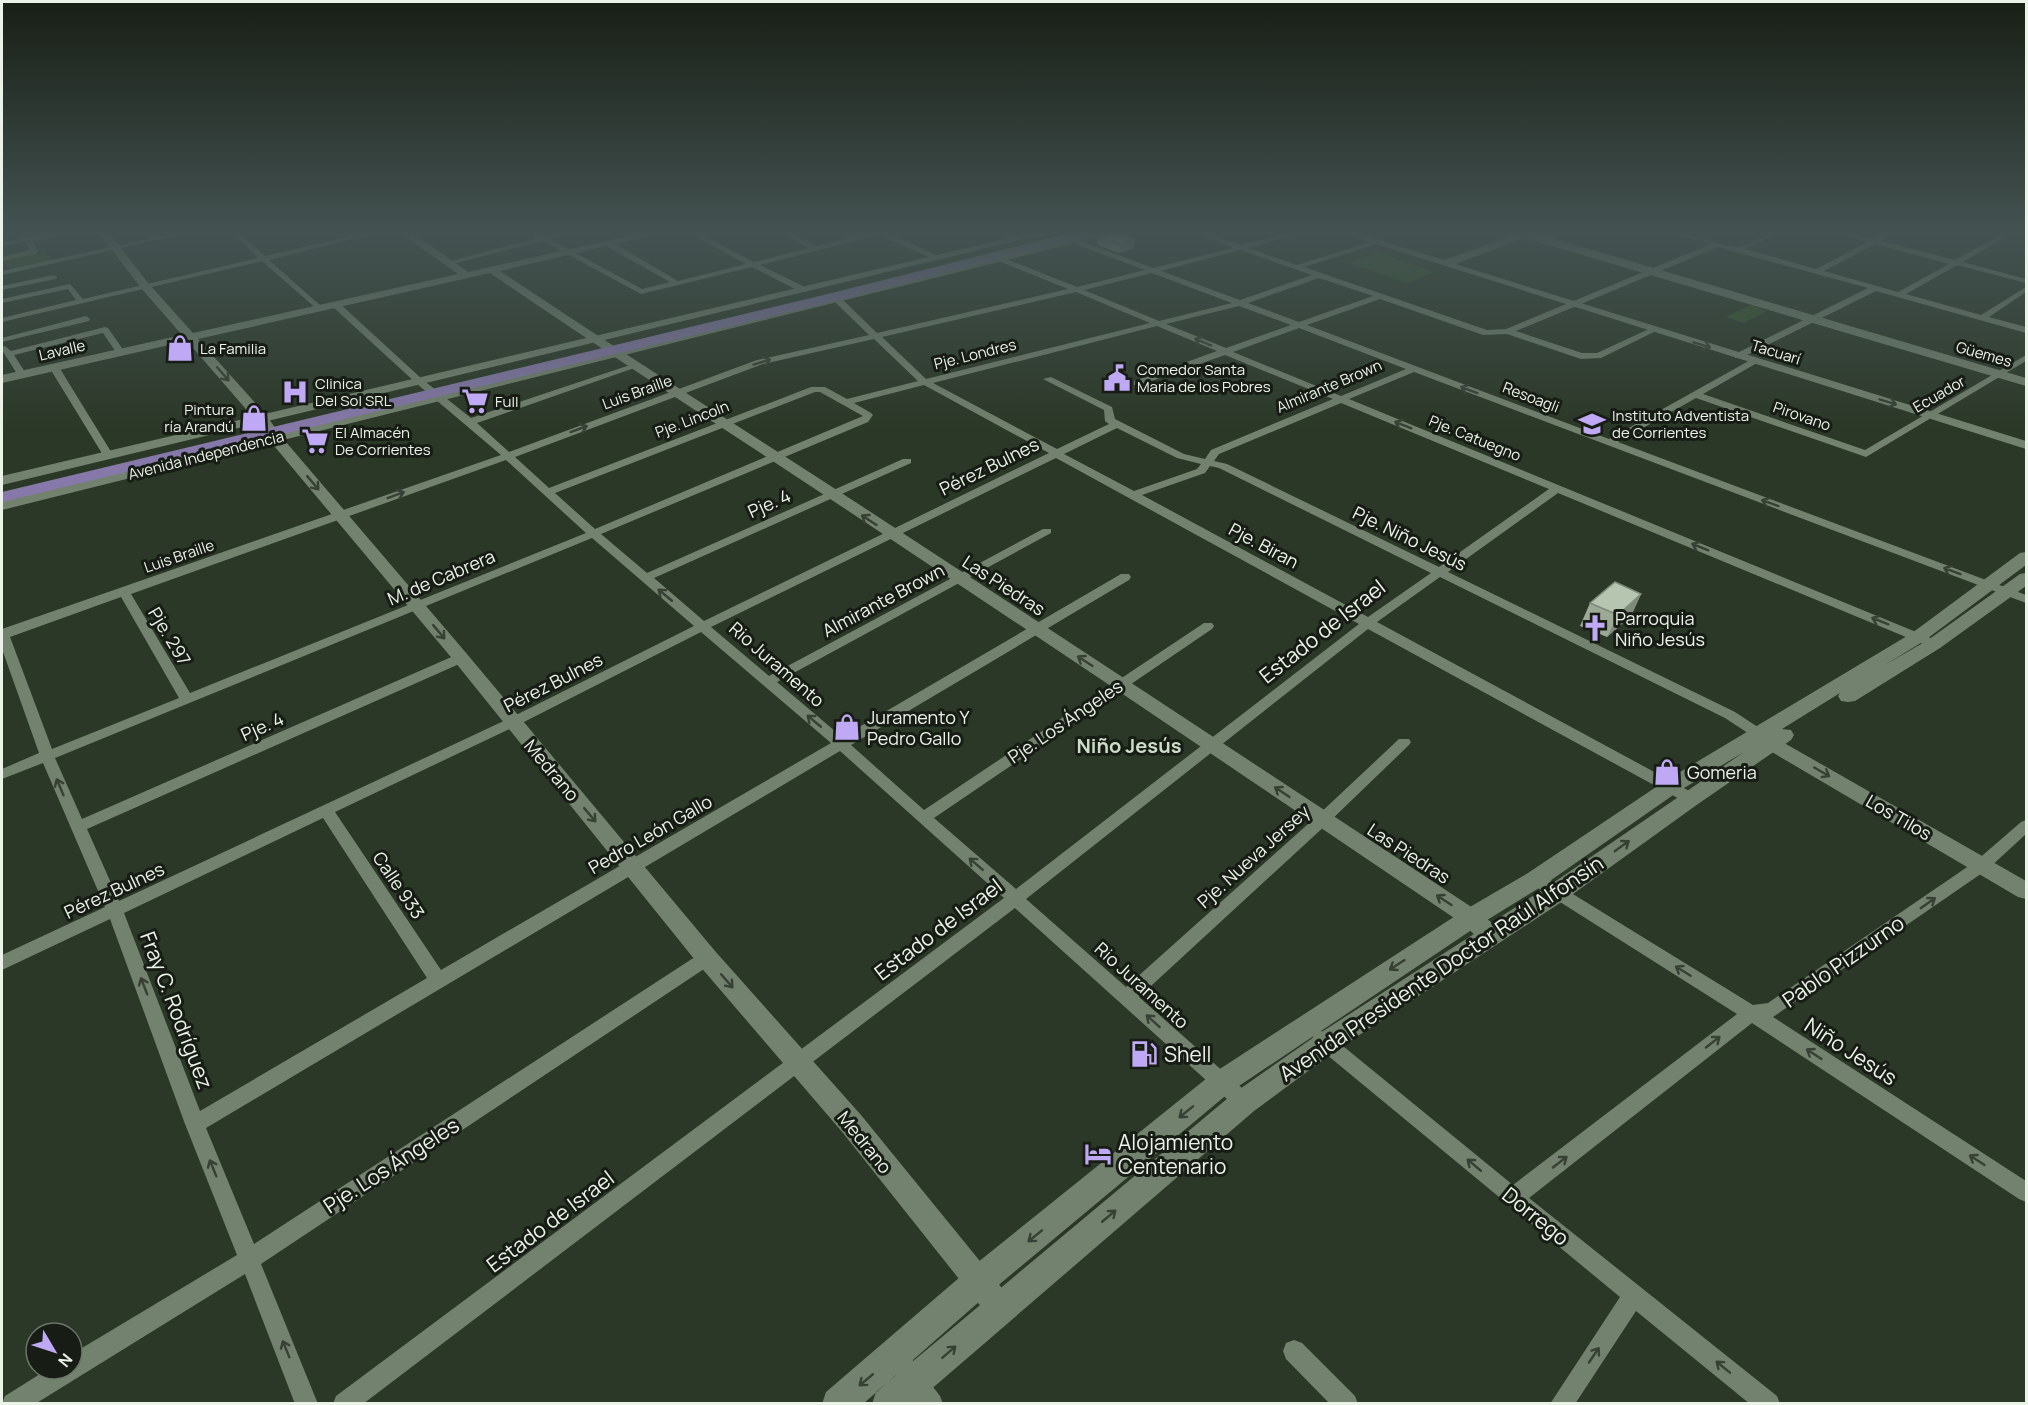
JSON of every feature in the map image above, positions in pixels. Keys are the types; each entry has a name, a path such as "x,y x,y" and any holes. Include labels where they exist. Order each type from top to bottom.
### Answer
{"highway":[{"path":"702,315 816,299"},
{"name":"Avenida Independencia","path":"2,485 268,428 606,347 823,299"},
{"path":"714,331 825,299"},
{"path":"2,504 32,498"}],"main road":[{"name":"Avenida Independencia","path":"606,347 702,315 769,299"},
{"name":"Avenida Independencia","path":"606,347 714,331"},
{"name":"Avenida Independencia","path":"2,485 108,455 268,428"},
{"name":"Avenida Independencia","path":"32,498 268,428"},
{"name":"Avenida Presidente Doctor Raúl Alfonsín","path":"1926,640 1989,585 2026,557"},
{"name":"Avenida Presidente Doctor Raúl Alfonsín","path":"888,1404 923,1392 1000,1308 1244,1102 1326,1043 1491,935 1547,885 1681,792 2007,592 2026,578"},
{"name":"Avenida Presidente Doctor Raúl Alfonsín","path":"895,1356 978,1282 1221,1083 1304,1026 1471,918 1547,885"},
{"path":"838,1404 895,1356"}],"street":[{"path":"75,299 86,319 97,332"},
{"path":"2,320 92,299"},
{"name":"Medrano","path":"156,299 461,658 707,958 852,1124 1000,1308"},
{"path":"307,299 319,309"},
{"name":"Lavalle","path":"2,379 365,299"},
{"name":"Las Piedras","path":"534,299 679,393 722,424 1120,683 1471,918 1491,935"},
{"name":"Pje. Biran","path":"837,299 923,381 1681,792"},
{"name":"Luis Braille","path":"2,635 507,456 760,362 1039,299"},
{"name":"Pje. Catuegno","path":"1097,299 1926,640"},
{"name":"Resoagli","path":"1228,299 2026,599"},
{"name":"Pje. Londres","path":"846,402 1253,299"},
{"path":"1137,383 1374,299"},
{"path":"1388,299 1486,333 1496,333 1508,331 1588,299"},
{"name":"Tacuarí","path":"1553,299 2026,445"},
{"name":"Güemes","path":"1740,299 2026,382"},
{"path":"1738,356 1854,299"},
{"path":"1914,299 2026,330"},
{"path":"1982,318 2011,299"},
{"name":"Rio Juramento","path":"336,305 593,533 842,745 1244,1102"},
{"path":"22,375 2,342 86,319"},
{"path":"9,354 105,330 121,353"},
{"path":"1508,331 1581,356 1598,356 1654,330"},
{"name":"Ecuador","path":"1866,454 2002,375 2026,358"},
{"path":"1609,443 1754,361"},
{"path":"470,422 636,366"},
{"path":"54,368 108,455"},
{"name":"Almirante Brown","path":"1133,495 1201,471 1215,452 1413,369"},
{"name":"Pje. Niño Jesús","path":"1048,379 1109,409 1110,421 1181,456 1209,461 1730,714 1766,739"},
{"name":"Pje. Lincoln","path":"548,492 814,389 822,388 846,402"},
{"name":"Pirovano","path":"1695,394 1866,454"},
{"name":"M. de Cabrera","path":"2,774 418,607 865,420 868,415 846,402"},
{"name":"Pérez Bulnes","path":"2,963 513,722 703,626 1117,424"},
{"name":"Pje. 4","path":"645,578 908,461"},
{"name":"Estado de Israel","path":"344,1404 1016,898 1369,622 1558,488"},
{"name":"Almirante Brown","path":"767,682 1047,531"},
{"name":"Pedro León Gallo","path":"195,1124 1125,577"},
{"name":"Pje. 297","path":"123,591 187,699"},
{"name":"Pje. Los Ángeles","path":"923,818 1120,683 1208,626"},
{"name":"Fray C. Rodríguez","path":"2,635 47,755 115,910 195,1124 307,1404"},
{"name":"Pje. 4","path":"78,827 461,658"},
{"name":"Los Tilos","path":"1766,739 2026,891"},
{"name":"Pje. Nueva Jersey","path":"1127,997 1322,820 1404,742"},
{"name":"Calle 933","path":"326,810 439,982"},
{"name":"Pablo Pizzurno","path":"1513,1198 1751,1013 1772,1010 1982,865 2026,826"},
{"name":"Niño Jesús","path":"1547,885 1751,1013 2026,1192"},
{"name":"Pje. Los Ángeles","path":"84,1360 250,1259 707,958"},
{"name":"Dorrego","path":"1304,1026 1769,1404"},
{"path":"1561,1404 1634,1295"},
{"path":"1294,1351 1347,1404"},
{"path":"895,1356 923,1392"},
{"name":"Pje. Los Ángeles","path":"13,1404 50,1381"}],"green space":[{"path":"1750,305 1767,311 1744,323 1726,317"}],"building":[{"path":"1615,582 1641,594 1618,615 1590,603"}],"place":[{"name":"La Familia","path":"180,348"},
{"name":"Comedor Santa Maria de los Pobres","path":"1117,378"},
{"name":"Clinica Del Sol SRL","path":"295,392"},
{"name":"Full","path":"475,401"},
{"name":"Pintura ría Arandú","path":"254,418"},
{"name":"Instituto Adventista de Corrientes","path":"1592,424"},
{"name":"El Almacén De Corrientes","path":"315,441"},
{"name":"Parroquia Niño Jesús","path":"1595,628"},
{"name":"Juramento Y Pedro Gallo","path":"847,727"},
{"name":"Gomeria","path":"1667,772"},
{"name":"Shell","path":"1144,1054"},
{"name":"Alojamiento Centenario","path":"1098,1154"}],"district":[{"name":"Niño Jesús","path":"1129,745"}]}
